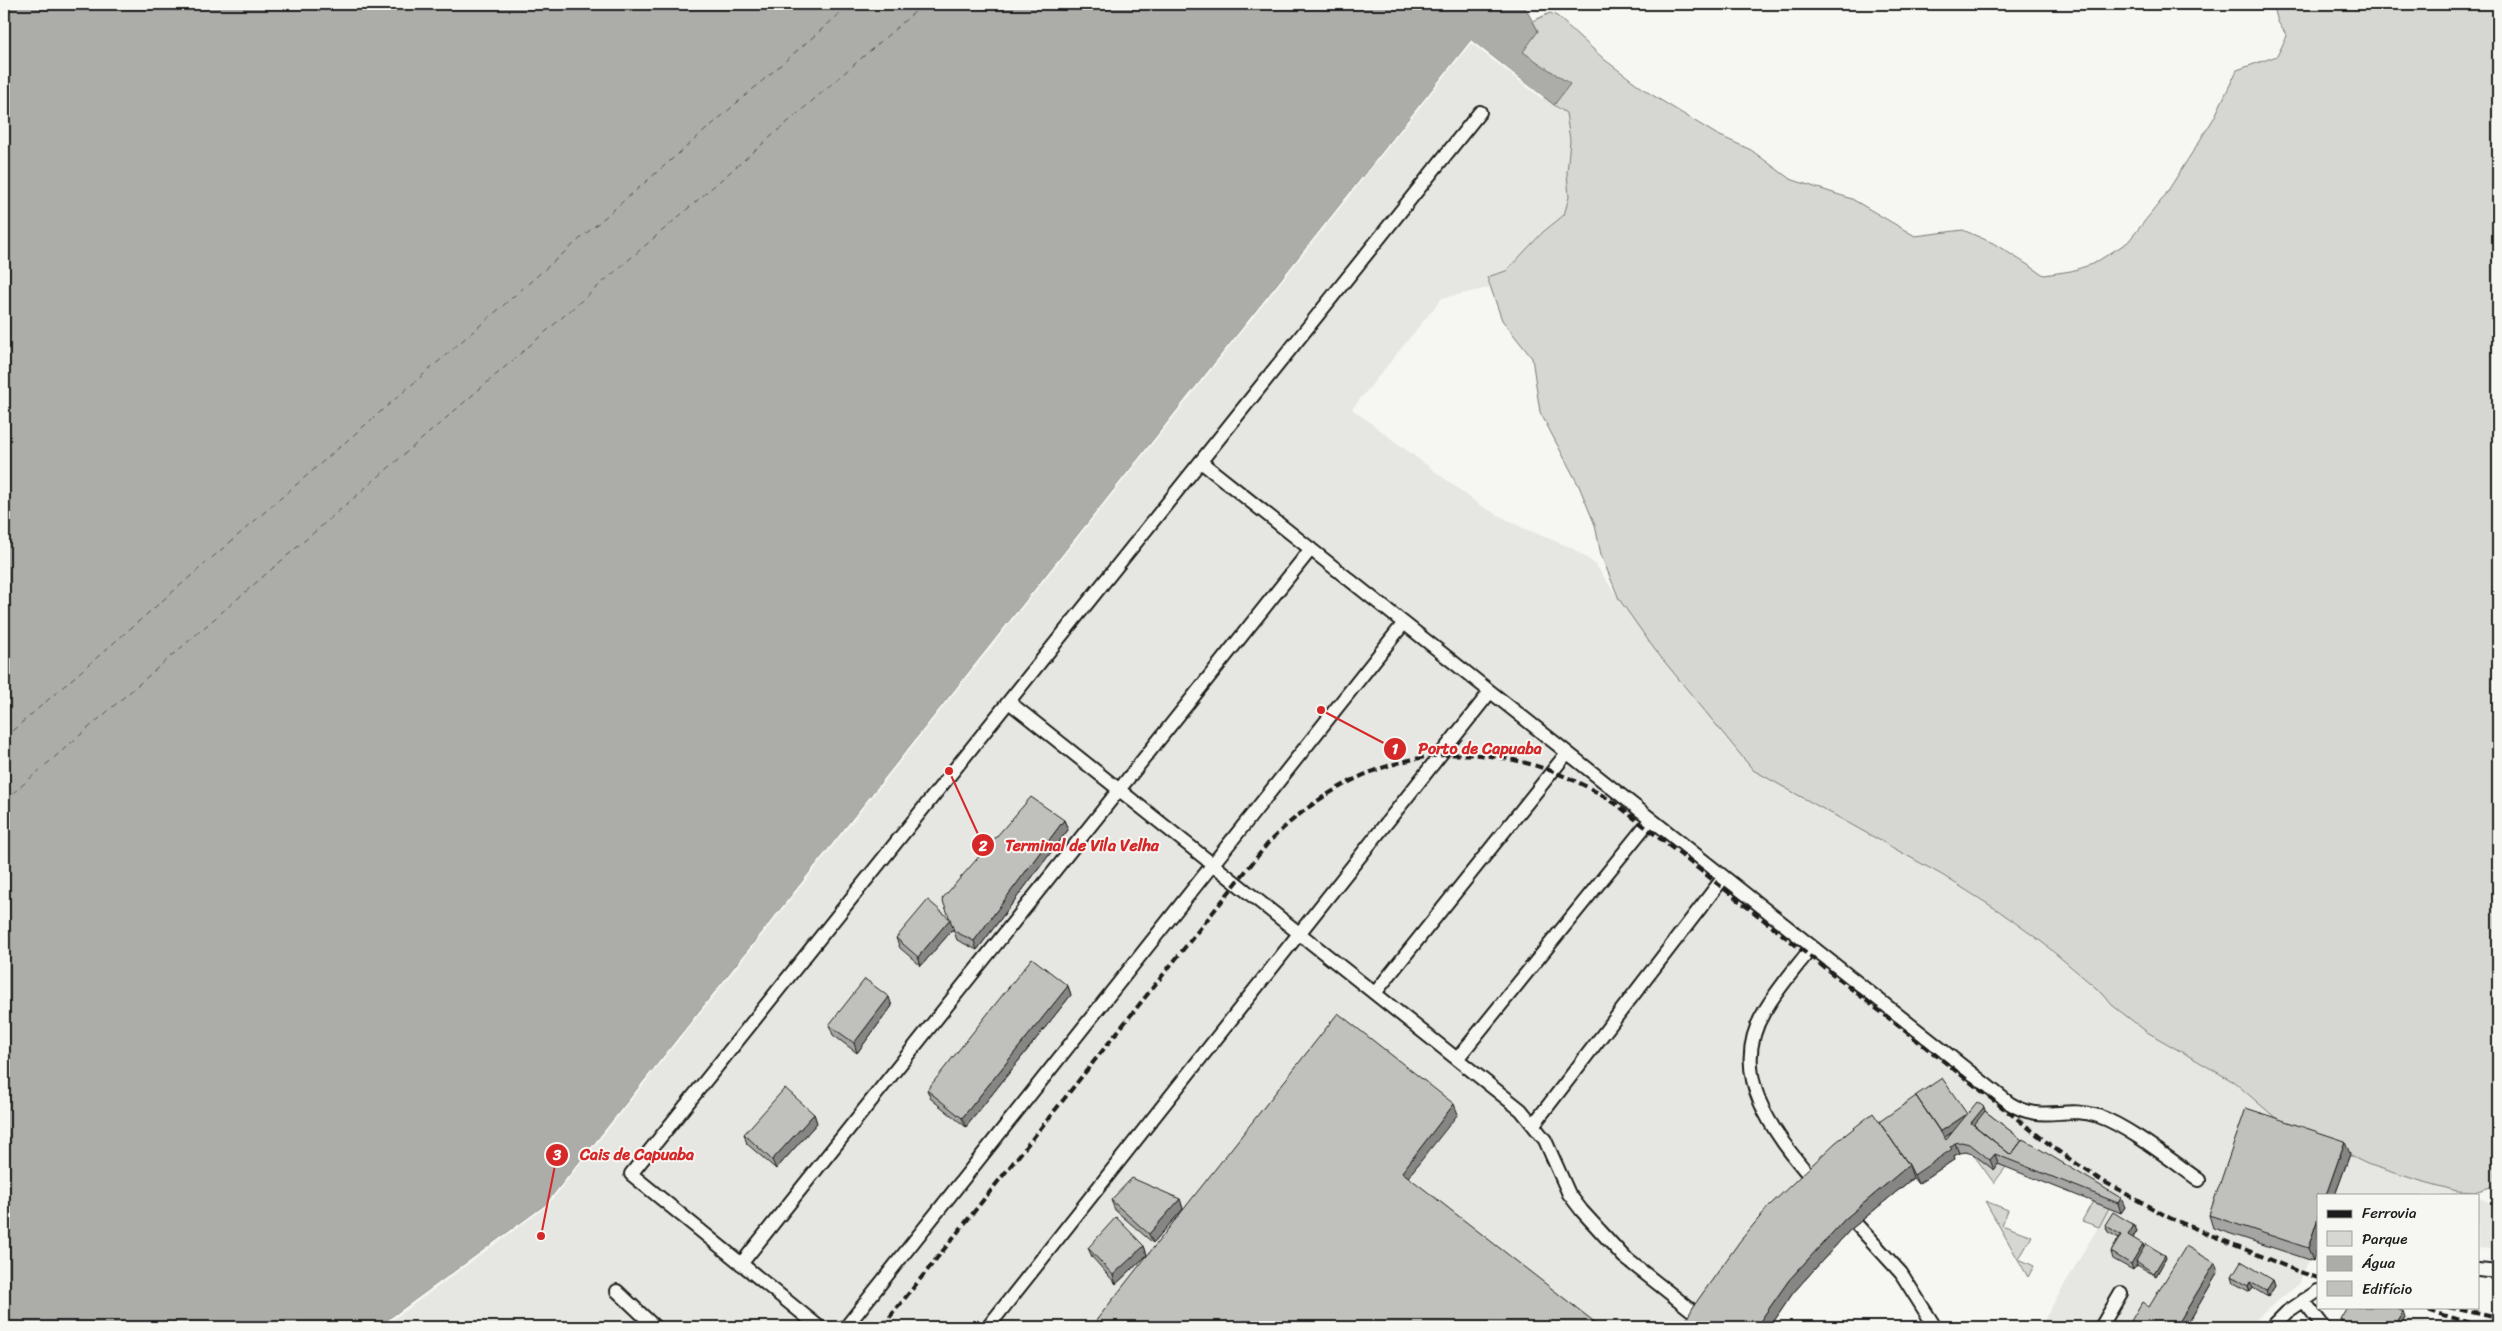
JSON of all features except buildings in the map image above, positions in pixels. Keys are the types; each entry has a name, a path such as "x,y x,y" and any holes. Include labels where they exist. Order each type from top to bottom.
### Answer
{"lane":[{"path":"819,1327 631,1174 1480,112"},
{"path":"1201,462 1812,948 2017,1108 2035,1115 2073,1112 2103,1118 2199,1180"},
{"path":"741,1264 1311,549"},
{"path":"846,1327 1404,623"},
{"path":"988,1327 1490,692"},
{"path":"1008,702 1521,1110 1545,1140 1570,1194 1582,1212 1624,1258 1700,1317"},
{"path":"1375,993 1567,753"},
{"path":"1457,1059 1651,819"},
{"path":"1534,1124 1724,877"},
{"path":"1812,948 1763,1012 1753,1044 1752,1077 1761,1109 1769,1124 1813,1180"},
{"path":"1857,1224 1901,1273 1935,1327"},
{"path":"2480,1270 2498,1272"},
{"path":"617,1291 655,1327"},
{"path":"2272,1327 2317,1292"},
{"path":"2101,1327 2121,1293"},
{"path":"2304,1300 2324,1327"}],"shaded area":[{"path":"1471,40 1566,113 1570,140 1567,173 1569,197 1564,215 1543,232 1506,271 1487,277 1489,288 1442,298 1352,409 1481,506 1523,528 1572,548 1595,564 1619,599 1754,770 1942,875 1999,911 2043,943 2103,994 2112,1005 2194,1060 2234,1082 2279,1120 2349,1154 2466,1194 2317,1194 2317,1253 2315,1253 2313,1261 2309,1260 2299,1283 2247,1327 2040,1327 2109,1208 1999,1164 1994,1170 1973,1154 1965,1152 1959,1153 1918,1184 1913,1178 1857,1225 1816,1265 1768,1327 378,1327 545,1205"},
{"path":"2480,1199 2498,1205 2498,1250 2480,1248"},
{"path":"2380,1308 2384,1308 2405,1317 2442,1327 2346,1327"}],"green space":[{"path":"2273,4 2498,4 2498,1185 2474,1192 2457,1191 2367,1164 2278,1120 2234,1082 2147,1032 2112,1005 2103,994 2043,943 1999,911 1942,875 1753,770 1655,650 1619,599 1601,555 1595,525 1579,486 1540,412 1532,358 1502,320 1487,277 1506,271 1543,232 1564,215 1569,197 1567,173 1570,140 1566,113 1554,105 1570,84 1523,52 1538,31 1533,21 1550,13 1557,16 1605,60 1649,93 1716,134 1751,150 1790,179 1852,199 1915,236 1963,230 1993,243 2044,275 2071,271 2093,264 2128,242 2164,197 2214,118 2237,70 2277,56 2287,36 2278,22"},
{"path":"1973,1154 1994,1170 1998,1164 2006,1167 1994,1183"},
{"path":"1985,1201 2008,1210 2002,1225 2032,1236 2019,1259 2034,1266 2028,1277"},
{"path":"2093,1201 2109,1208 2099,1227 2082,1221"}],"water":[{"path":"4,4 1523,4 1538,31 1523,52 1570,84 1554,105 1471,40 545,1205 378,1327 4,1327"}],"pier":[{"path":"1471,40 1544,97 1542,99 1471,43 547,1206 383,1327 378,1327 545,1205"}],"ferry route":[{"path":"4,738 851,4"},
{"path":"4,801 924,4"}],"railway":[{"path":"882,1327 1269,842 1307,808 1348,782 1391,765 1435,756 1480,755 1526,763 1571,779 1616,804 2058,1151 2099,1179 2170,1218 2317,1278"},
{"path":"2420,1308 2484,1327"},
{"path":"2453,1308 2498,1318"}],"place":[{"name":"Porto de Capuaba","path":"1321,710"},
{"name":"Terminal de Vila Velha","path":"949,771"},
{"name":"Cais de Capuaba","path":"541,1236"}]}
